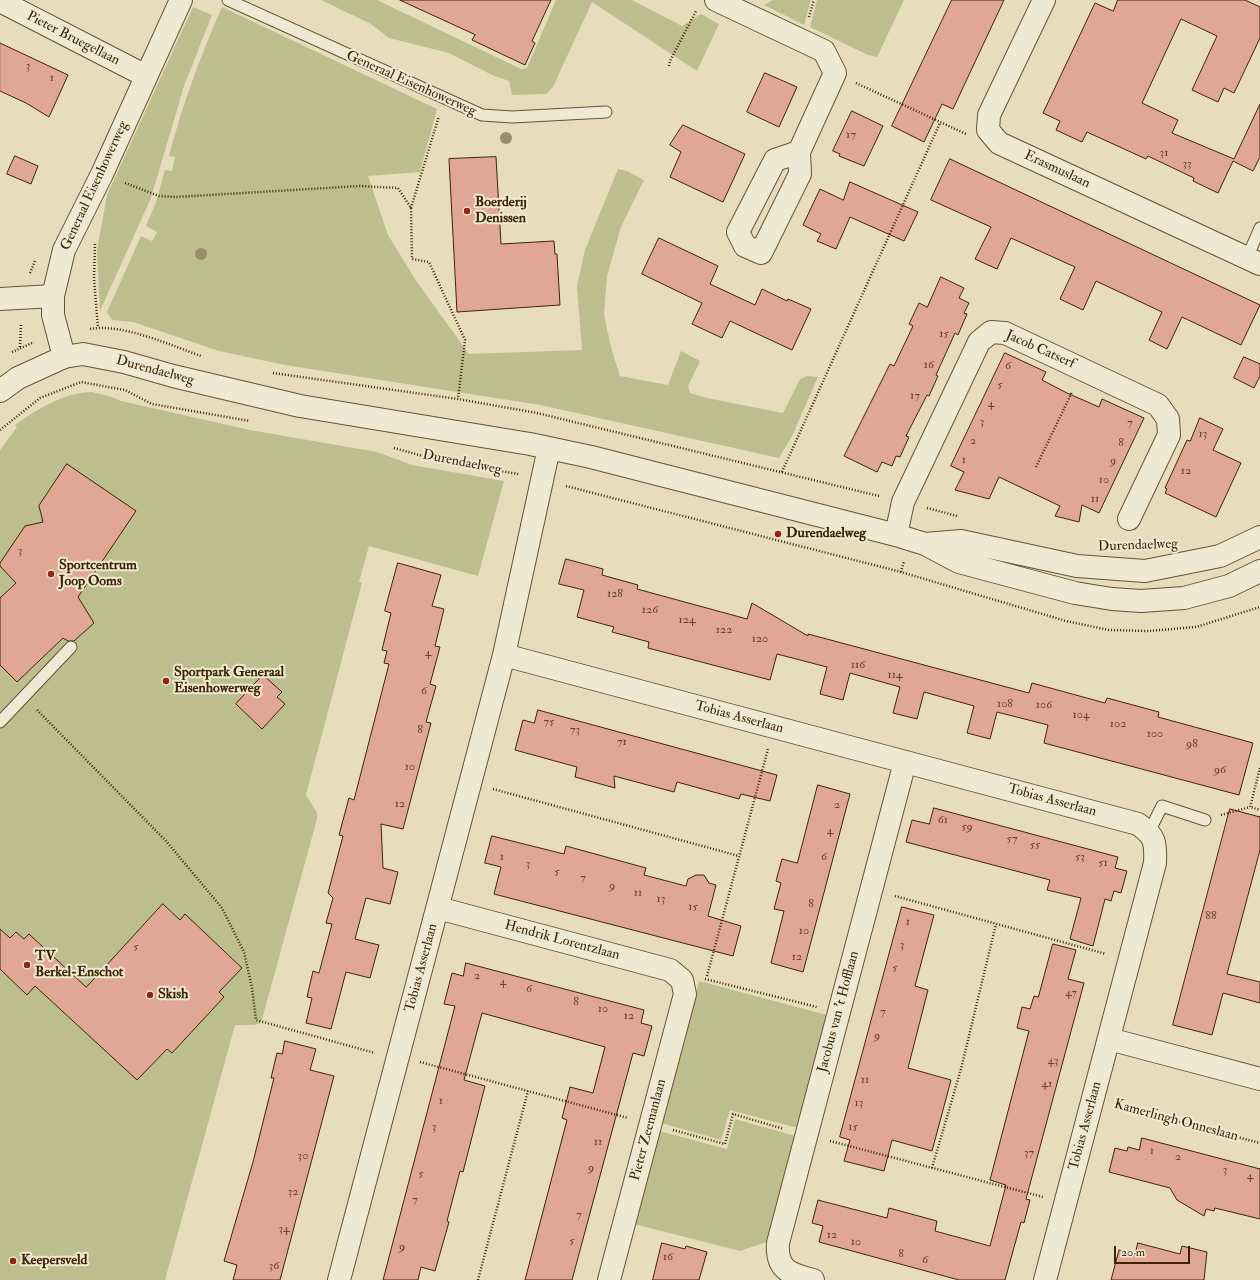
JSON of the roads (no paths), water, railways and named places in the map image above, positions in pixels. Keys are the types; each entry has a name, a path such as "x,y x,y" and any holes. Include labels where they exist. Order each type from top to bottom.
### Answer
{"street":[{"name":"Generaal Eisenhowerweg","path":"64,357 53,315 53,296 64,250 102,174 181,0"},
{"name":"Erasmuslaan","path":"1044,0 989,115 988,130 999,143 1253,261"},
{"name":"Pieter Bruegellaan","path":"0,1 146,76"},
{"path":"707,3 824,51 836,74 799,152"},
{"path":"0,299 53,296"},
{"name":"Jacob Catserf","path":"896,535 903,502 979,342 991,332 1005,333 1158,405 1168,419 1169,435 1129,519"},
{"name":"Durendaelweg","path":"64,357 83,354 124,362 173,376 300,406 548,448 591,457 896,535 925,544 959,562 1075,593 1112,599 1141,601 1184,598 1229,586 1260,571"},
{"path":"0,391 18,378 64,357"},
{"name":"Tobias Asserlaan","path":"339,1280 504,655 548,448"},
{"name":"Durendaelweg","path":"925,544 961,541 1077,566 1145,571 1220,556 1259,540"},
{"name":"Tobias Asserlaan","path":"504,655 1138,824 1149,832 1156,845 1156,863 1045,1280"},
{"name":"Jacobus van 't Hofflaan","path":"813,1280 787,1271 780,1263 777,1254 778,1243 905,762"},
{"name":"Hendrik Lorentzlaan","path":"438,908 670,970 682,980"},
{"name":"Pieter Zeemanlaan","path":"609,1280 685,994 682,980"},
{"path":"1109,1039 1260,1079"}],"lane":[{"name":"Generaal Eisenhowerweg","path":"228,0 444,100 482,115 512,116 606,112"},
{"path":"1253,261 1260,228"},
{"path":"0,722 71,647"},
{"path":"1149,832 1162,806 1205,820"}],"place":[{"name":"Boerderij Denissen","path":"467,211"},
{"name":"Durendaelweg","path":"778,534"},
{"name":"Sportcentrum Joop Ooms","path":"51,574"},
{"name":"Sportpark Generaal Eisenhowerweg","path":"166,681"},
{"name":"TV Berkel-Enschot","path":"27,965"},
{"name":"Skish","path":"150,995"},
{"name":"Keepersveld","path":"13,1261"}]}
